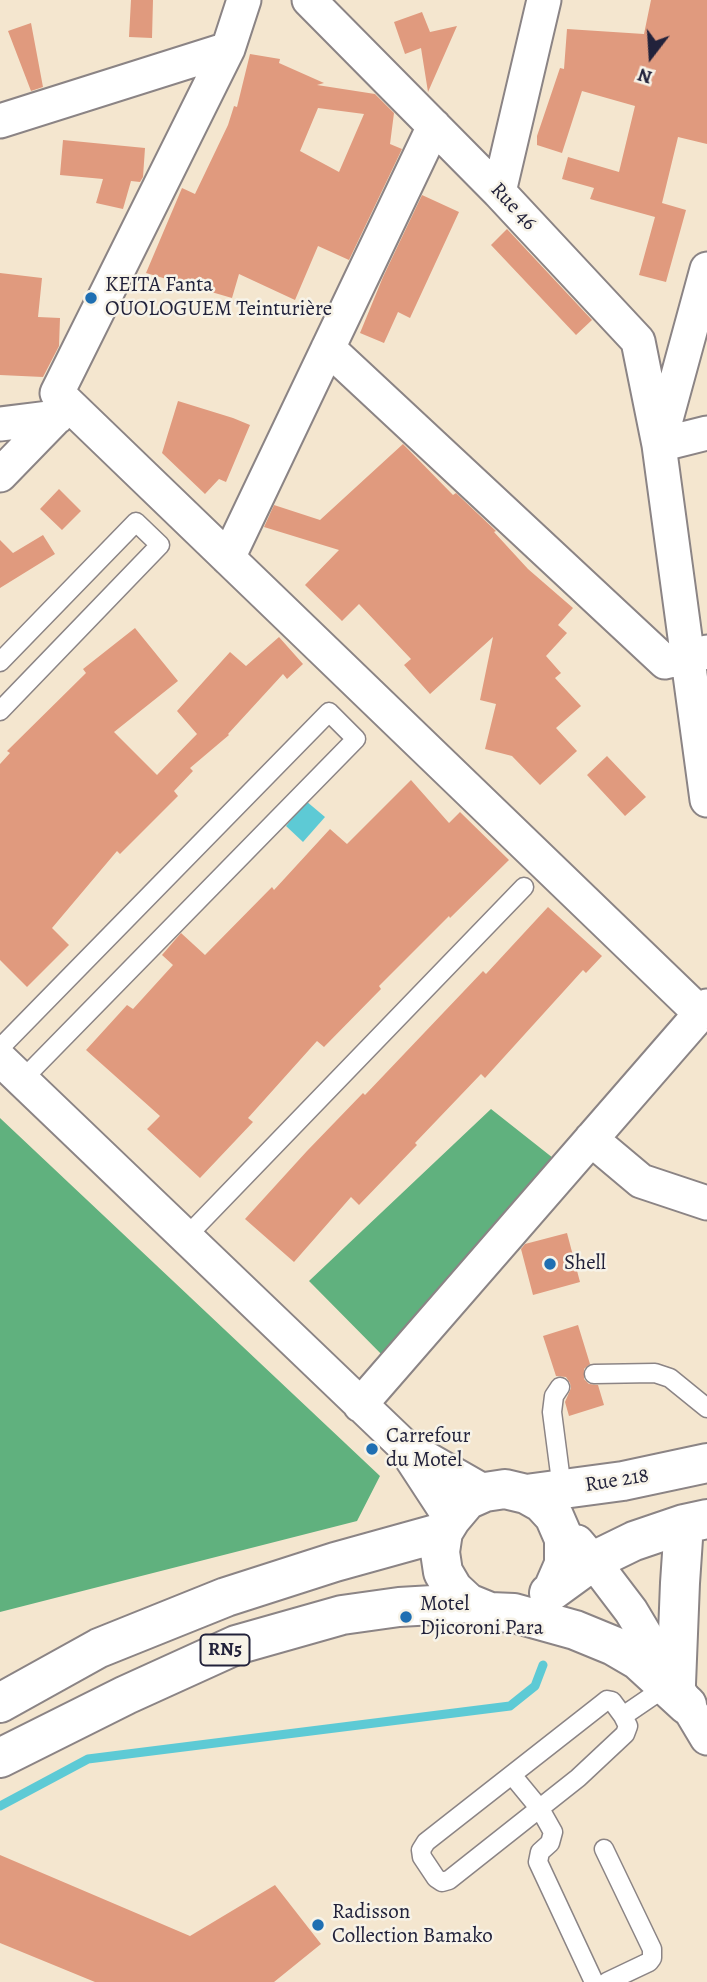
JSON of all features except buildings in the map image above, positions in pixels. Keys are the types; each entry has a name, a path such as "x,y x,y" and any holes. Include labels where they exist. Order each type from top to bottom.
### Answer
{"highway":[{"name":"Rue 218","path":"548,1500 707,1464"},
{"path":"485,1492 505,1489 548,1500 564,1539 564,1564 554,1587"},
{"name":"RN5","path":"0,1703 99,1648 226,1597 447,1525 467,1500 485,1492"},
{"path":"514,1613 537,1604 554,1587 593,1561 634,1541 695,1521"},
{"path":"677,1692 680,1583 695,1521"},
{"path":"447,1525 440,1552 443,1572 453,1589 468,1603"},
{"name":"RN5","path":"0,1758 126,1695 236,1645 342,1615 399,1606 468,1603 490,1612 514,1613"},
{"path":"514,1613 575,1630 614,1646 638,1660 677,1692"}],"street":[{"path":"244,0 228,49 57,393 63,411 228,558 704,1009 360,1405"},
{"name":"Rue 46","path":"309,0 499,192 638,341 697,654 707,800"},
{"path":"499,192 544,0"},
{"path":"0,121 228,49"},
{"path":"228,558 434,126"},
{"path":"707,270 659,445 707,433"},
{"path":"328,348 665,662 697,654"},
{"path":"0,424 63,411"},
{"path":"0,474 63,411"},
{"path":"11,1069 402,1444 485,1492"},
{"path":"591,1139 640,1181 707,1203"},
{"path":"402,1444 447,1525"},
{"path":"548,1500 631,1611 677,1692 707,1738"}],"lane":[{"path":"0,663 136,522 160,545 0,711"},
{"path":"0,1048 329,712 356,738 11,1069"},
{"path":"186,1237 524,887"},
{"path":"594,1374 663,1375 707,1408"},
{"path":"548,1500 552,1412 554,1396 560,1387"},
{"path":"623,1716 677,1692"},
{"path":"607,1700 612,1701 623,1716 628,1726 625,1734 578,1778 449,1880 442,1882 436,1878 422,1857 421,1850 426,1842 607,1700"},
{"path":"512,1775 540,1809 553,1832 550,1843 540,1852 538,1862 594,1982"},
{"path":"604,1849 652,1949 649,1962 607,1982"}],"green space":[{"path":"491,1109 553,1158 390,1363 309,1281"},
{"path":"0,1118 380,1476 357,1521 0,1612"}],"water":[{"path":"306,801 325,817 303,842 286,826"}],"waterway":[{"path":"0,1806 88,1759 510,1706 535,1686 543,1665"}],"place":[{"name":"KEITA Fanta OUOLOGUEM Teinturière","path":"91,298"},
{"name":"Shell","path":"550,1264"},
{"name":"Carrefour du Motel","path":"372,1449"},
{"name":"Motel Djicoroni Para","path":"406,1617"},
{"name":"Radisson Collection Bamako","path":"318,1925"}]}
